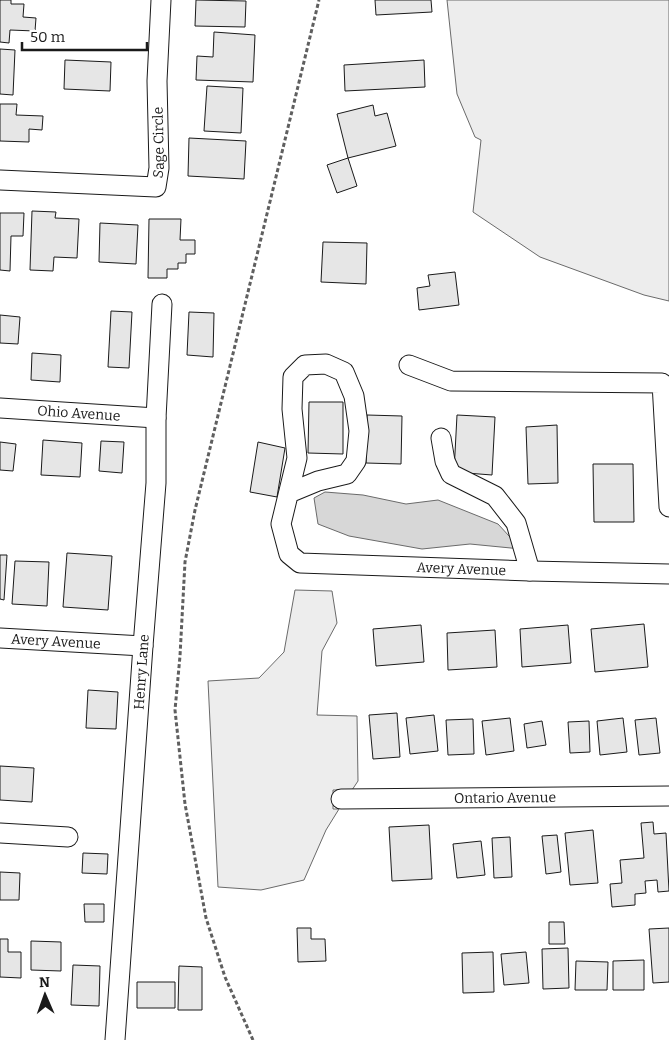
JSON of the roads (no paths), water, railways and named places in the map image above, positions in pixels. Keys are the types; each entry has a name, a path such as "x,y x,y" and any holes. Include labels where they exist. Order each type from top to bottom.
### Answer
{"street":[{"name":"Sage Circle","path":"0,180 156,187 159,168 157,81 162,0"},
{"name":"Henry Lane","path":"115,1040 156,483 156,418 162,304"},
{"path":"326,364 344,372 354,396 359,431 356,461 347,474 318,481 289,493 297,458 292,409 293,377 305,365 326,364"},
{"path":"409,365 451,381 662,383 669,507"},
{"name":"Ohio Avenue","path":"0,408 156,418"},
{"path":"441,438 445,461 451,474 495,496 516,523 530,571"},
{"name":"Avery Avenue","path":"289,493 281,524 289,554 300,563 669,574"},
{"name":"Avery Avenue","path":"0,638 143,646"},
{"name":"Ontario Avenue","path":"341,799 669,796"},
{"path":"0,833 68,837"}]}
